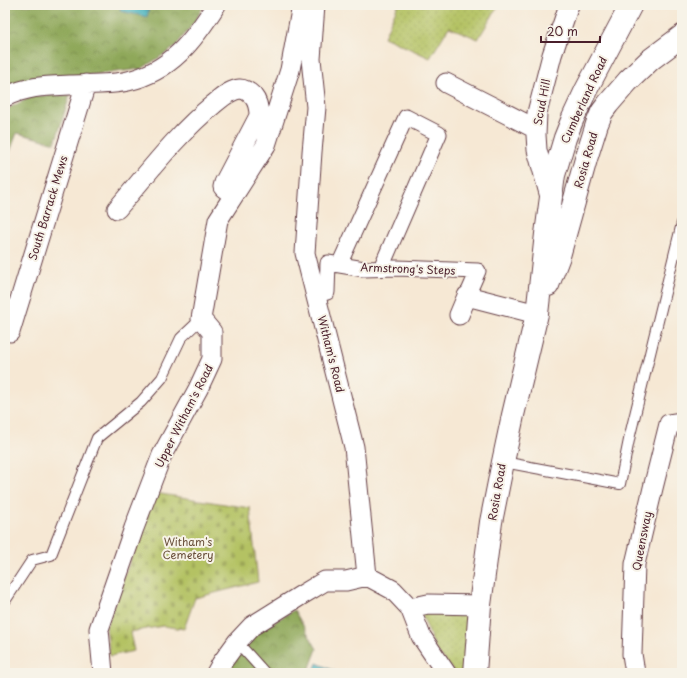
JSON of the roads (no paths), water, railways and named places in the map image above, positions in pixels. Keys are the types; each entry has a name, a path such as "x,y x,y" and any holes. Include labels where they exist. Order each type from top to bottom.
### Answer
{"main road":[{"name":"Cumberland Road","path":"550,200 554,175 559,157 573,118 586,90 631,5"},
{"name":"Rosia Road","path":"537,314 559,256 586,159 602,112 628,81 650,60 682,36"},
{"name":"Rosia Road","path":"475,673 480,605 492,522 502,462 537,314 550,200"}],"street":[{"path":"5,97 28,88 110,83 128,81 145,76 164,66 180,54 204,25 216,5"},
{"path":"201,319 218,220 266,145 290,70 302,5"},
{"name":"Witham's Road","path":"315,5 311,59 316,107 305,253 354,447 367,576"},
{"name":"Scud Hill","path":"550,200 537,150 537,113 552,54 569,5"},
{"path":"446,83 536,129"},
{"name":"South Barrack Mews","path":"10,332 86,84"},
{"path":"117,209 184,130 228,93 243,89 257,102 260,116 224,182 223,187 234,195"},
{"path":"316,295 327,292 328,263 339,265 406,117 439,134 381,268"},
{"name":"Armstrong's Steps","path":"339,265 364,269 398,268 478,271 467,296"},
{"path":"459,315 467,296 537,314"},
{"name":"Upper Witham's Road","path":"104,673 99,629 134,528 162,455 198,389 212,359 212,332 201,319"},
{"name":"Queensway","path":"635,673 632,654 635,564 669,424 682,422"},
{"path":"216,673 237,642 252,626 325,582 346,581 367,576 393,590 410,608 421,636 446,673"},
{"path":"410,608 441,603 480,605"}],"lane":[{"path":"502,462 620,484 632,428 682,223"},
{"path":"5,601 32,560 51,556 97,438 141,402 162,378 181,338 201,319"},
{"path":"237,642 265,673"}],"water":[{"path":"121,5 150,5 147,17 120,11"},
{"path":"317,663 335,671 334,673 313,673"}],"park label":[{"name":"Witham's Cemetery","path":"188,548"}]}
